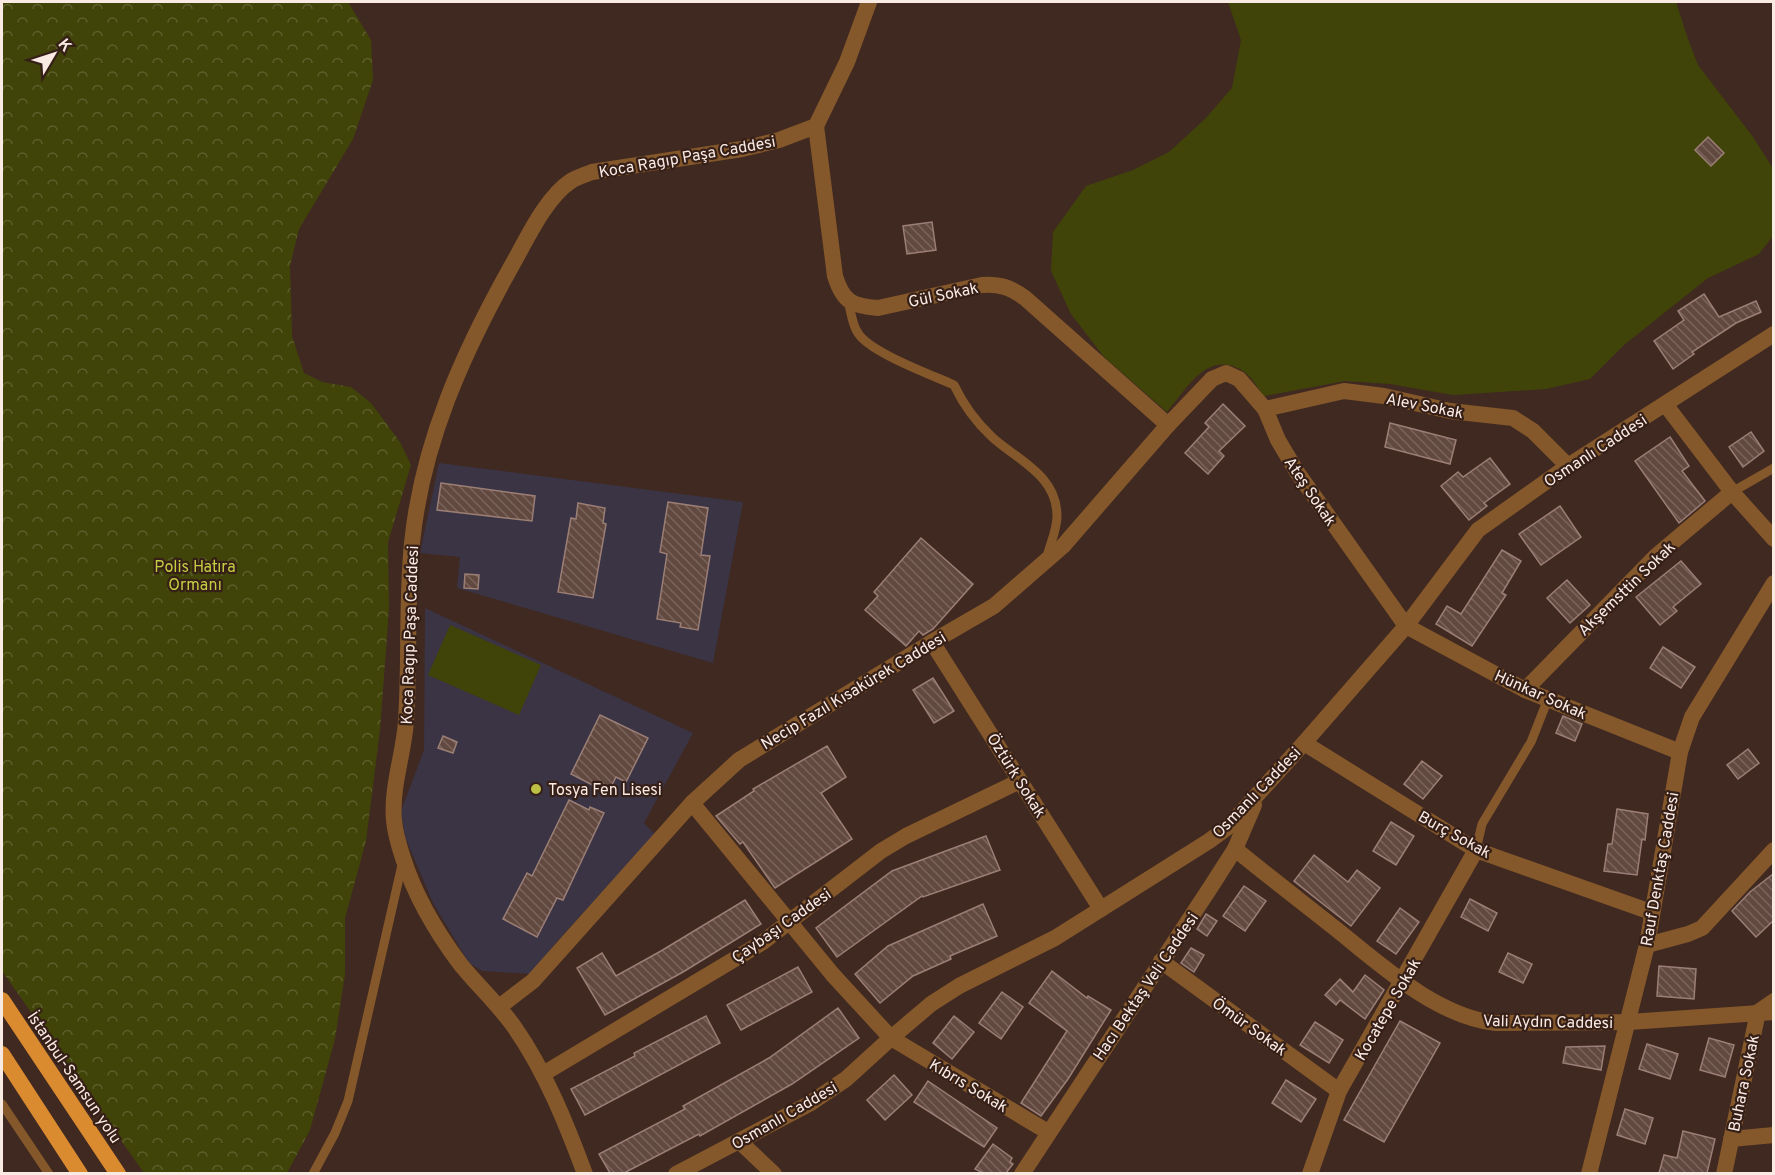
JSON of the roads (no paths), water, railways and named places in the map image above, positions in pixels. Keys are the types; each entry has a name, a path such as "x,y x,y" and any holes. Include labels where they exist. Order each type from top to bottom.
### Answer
{"highway":[{"name":"İstanbul-Samsun yolu","path":"2,1000 118,1173"},
{"path":"2,1054 80,1173"}],"street":[{"path":"848,301 840,292 835,276 816,126 847,62 869,2"},
{"name":"Koca Ragıp Paşa Caddesi","path":"585,1173 543,1074 514,1026 462,966 444,941 416,890 403,859 397,836 394,811 396,780 406,723 407,598 415,522 435,431 457,372 482,319 540,217 556,195 571,181 592,172 779,140 816,126"},
{"name":"Gül Sokak","path":"848,301 862,307 878,308 982,285 1000,284 1025,298 1168,425"},
{"name":"Osmanlı Caddesi","path":"676,1173 739,1142 830,1091 931,1004 959,986 1055,938 1209,841 1228,826 1259,793 1406,626 1478,530 1568,466 1773,334"},
{"name":"Ateş Sokak","path":"1212,379 1226,373 1239,379 1265,409 1278,440 1297,472 1406,626"},
{"name":"Necip Fazıl Kısakürek Caddesi","path":"499,1007 533,981 692,803 739,760 994,606 1063,546 1168,425 1212,379"},
{"name":"Alev Sokak","path":"1265,409 1344,391 1384,396 1450,411 1513,418 1533,431 1568,466"},
{"path":"1665,404 1732,492 1773,539"},
{"name":"Akşemsttin Sokak","path":"1525,690 1656,556 1732,492"},
{"name":"Rauf Denktaş Caddesi","path":"1589,1173 1647,945 1680,752 1692,717 1773,583"},
{"name":"Hünkar Sokak","path":"1406,626 1525,690 1680,752"},
{"name":"Öztürk Sokak","path":"932,642 1101,909"},
{"name":"Burç Sokak","path":"1304,743 1476,850 1651,912"},
{"name":"Çaybaşı Caddesi","path":"543,1074 722,967 789,923 881,851 906,836 1020,781"},
{"name":"Hacı Bektaş Veli Caddesi","path":"1022,1173 1235,849 1259,793"},
{"name":"Kıbrıs Sokak","path":"692,803 833,975 891,1038 1048,1132"},
{"name":"Vali Aydın Caddesi","path":"1235,849 1402,982 1463,1016 1496,1023 1629,1022 1766,1012"},
{"name":"Kocatepe Sokak","path":"1310,1173 1339,1091 1476,850"},
{"path":"1647,945 1702,928 1773,850"},
{"name":"Ömür Sokak","path":"1161,961 1339,1091"},
{"name":"Buhara Sokak","path":"1724,1173 1731,1139 1766,1012 1773,1001"},
{"path":"1731,1139 1773,1135"},
{"path":"739,1142 774,1173"},
{"path":"702,1173 709,1157"}],"lane":[{"path":"848,301 857,333 866,342 954,385 963,404 989,435 1040,474 1054,500 1057,515 1056,526 1045,561"},
{"path":"1732,492 1773,468"},
{"path":"1476,850 1482,824 1531,742 1548,699"},
{"path":"313,1173 335,1132 348,1101 403,859"},
{"path":"2,1104 50,1173"}],"place":[{"name":"Tosya Fen Lisesi","path":"536,789"}],"park label":[{"name":"Polis Hatıra Ormanı","path":"195,575"}]}
